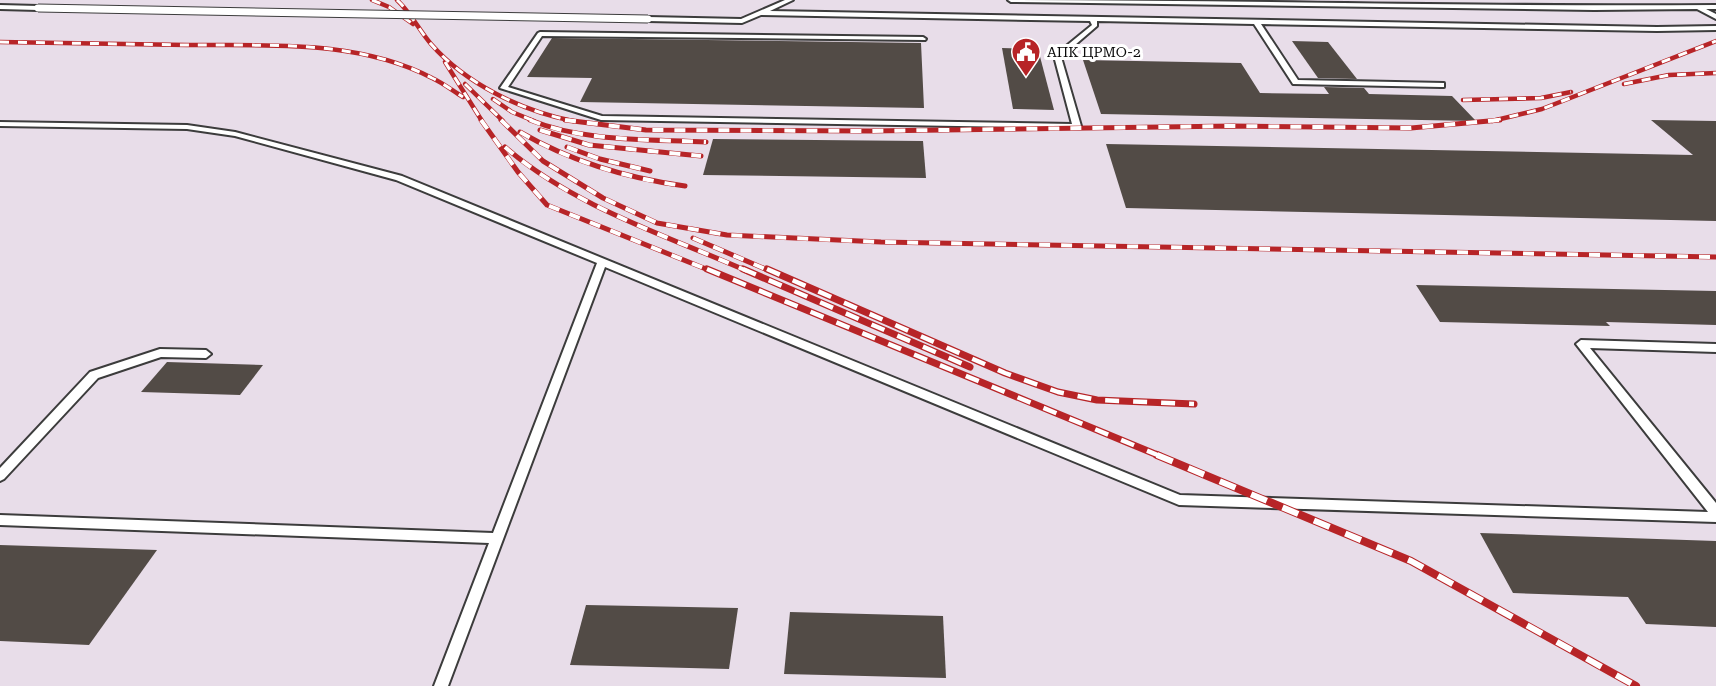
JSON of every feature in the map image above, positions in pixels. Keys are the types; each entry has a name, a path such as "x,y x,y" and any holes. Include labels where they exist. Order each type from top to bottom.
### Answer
{"lane":[{"path":"0,7 742,21 790,0"},
{"path":"1011,0 1594,8 1716,7"},
{"path":"1672,0 1686,7"},
{"path":"1696,7 1716,17"},
{"path":"760,13 1657,29 1716,28"},
{"path":"923,39 540,34 504,88 601,118 1077,126 1057,57 1095,26 1093,19"},
{"path":"1256,22 1296,82 1441,84"},
{"path":"0,124 187,127 236,134 399,178 1179,500 1716,514"},
{"path":"441,686 602,262"},
{"path":"1716,348 1581,344 1716,514"},
{"path":"0,476 94,375 160,353 206,354"},
{"path":"0,520 497,538"}],"shaded area":[{"path":"0,0 1716,0 1716,686 0,686"}],"building":[{"path":"552,38 921,43 924,108 580,102 592,78 527,77"},
{"path":"1292,41 1328,42 1357,79 1318,78"},
{"path":"1002,48 1038,49 1054,110 1013,109"},
{"path":"1083,60 1241,63 1260,93 1329,94 1324,87 1364,88 1369,94 1452,96 1476,121 1101,114"},
{"path":"1651,120 1716,121 1716,221 1126,208 1106,144 1693,155"},
{"path":"713,139 923,141 926,178 703,175"},
{"path":"1416,285 1716,291 1716,325 1606,322 1610,326 1440,322"},
{"path":"167,362 263,365 240,395 141,392"},
{"path":"1480,533 1716,541 1716,627 1646,624 1628,597 1513,593"},
{"path":"0,545 157,550 89,645 0,641"},
{"path":"586,605 738,608 729,669 570,665"},
{"path":"790,612 943,616 946,678 784,674"}],"railway":[{"path":"372,0 389,7 413,24"},
{"path":"397,0 431,44 461,72 515,103 573,121"},
{"path":"1494,121 1542,109 1716,41"},
{"path":"0,42 312,47 343,51 403,65 436,80 463,97"},
{"path":"445,62 482,121"},
{"path":"1624,84 1669,75 1716,73"},
{"path":"465,84 503,121"},
{"path":"1463,100 1541,98 1571,92"},
{"path":"493,99 512,112 534,121"},
{"path":"481,120 518,172 547,205 711,271"},
{"path":"501,120 543,161 603,198 657,223 727,235 881,242 1716,257"},
{"path":"530,120 594,136 706,142"},
{"path":"565,120 573,121"},
{"path":"1494,121 1500,120"},
{"path":"573,121 646,130 870,131 1233,126 1411,128 1494,121"},
{"path":"540,130 589,145 701,156"},
{"path":"520,132 559,152 600,167 685,186"},
{"path":"505,147 532,168 590,203 652,232 747,271"},
{"path":"567,147 600,159 650,171"},
{"path":"693,238 770,271"},
{"path":"707,269 1160,456"},
{"path":"743,269 970,367"},
{"path":"767,269 1005,373 1058,392 1097,400 1194,404"},
{"path":"1157,455 1411,561 1636,686"}],"place":[{"name":"АПК ЦРМО-2","path":"1026,78"}]}
